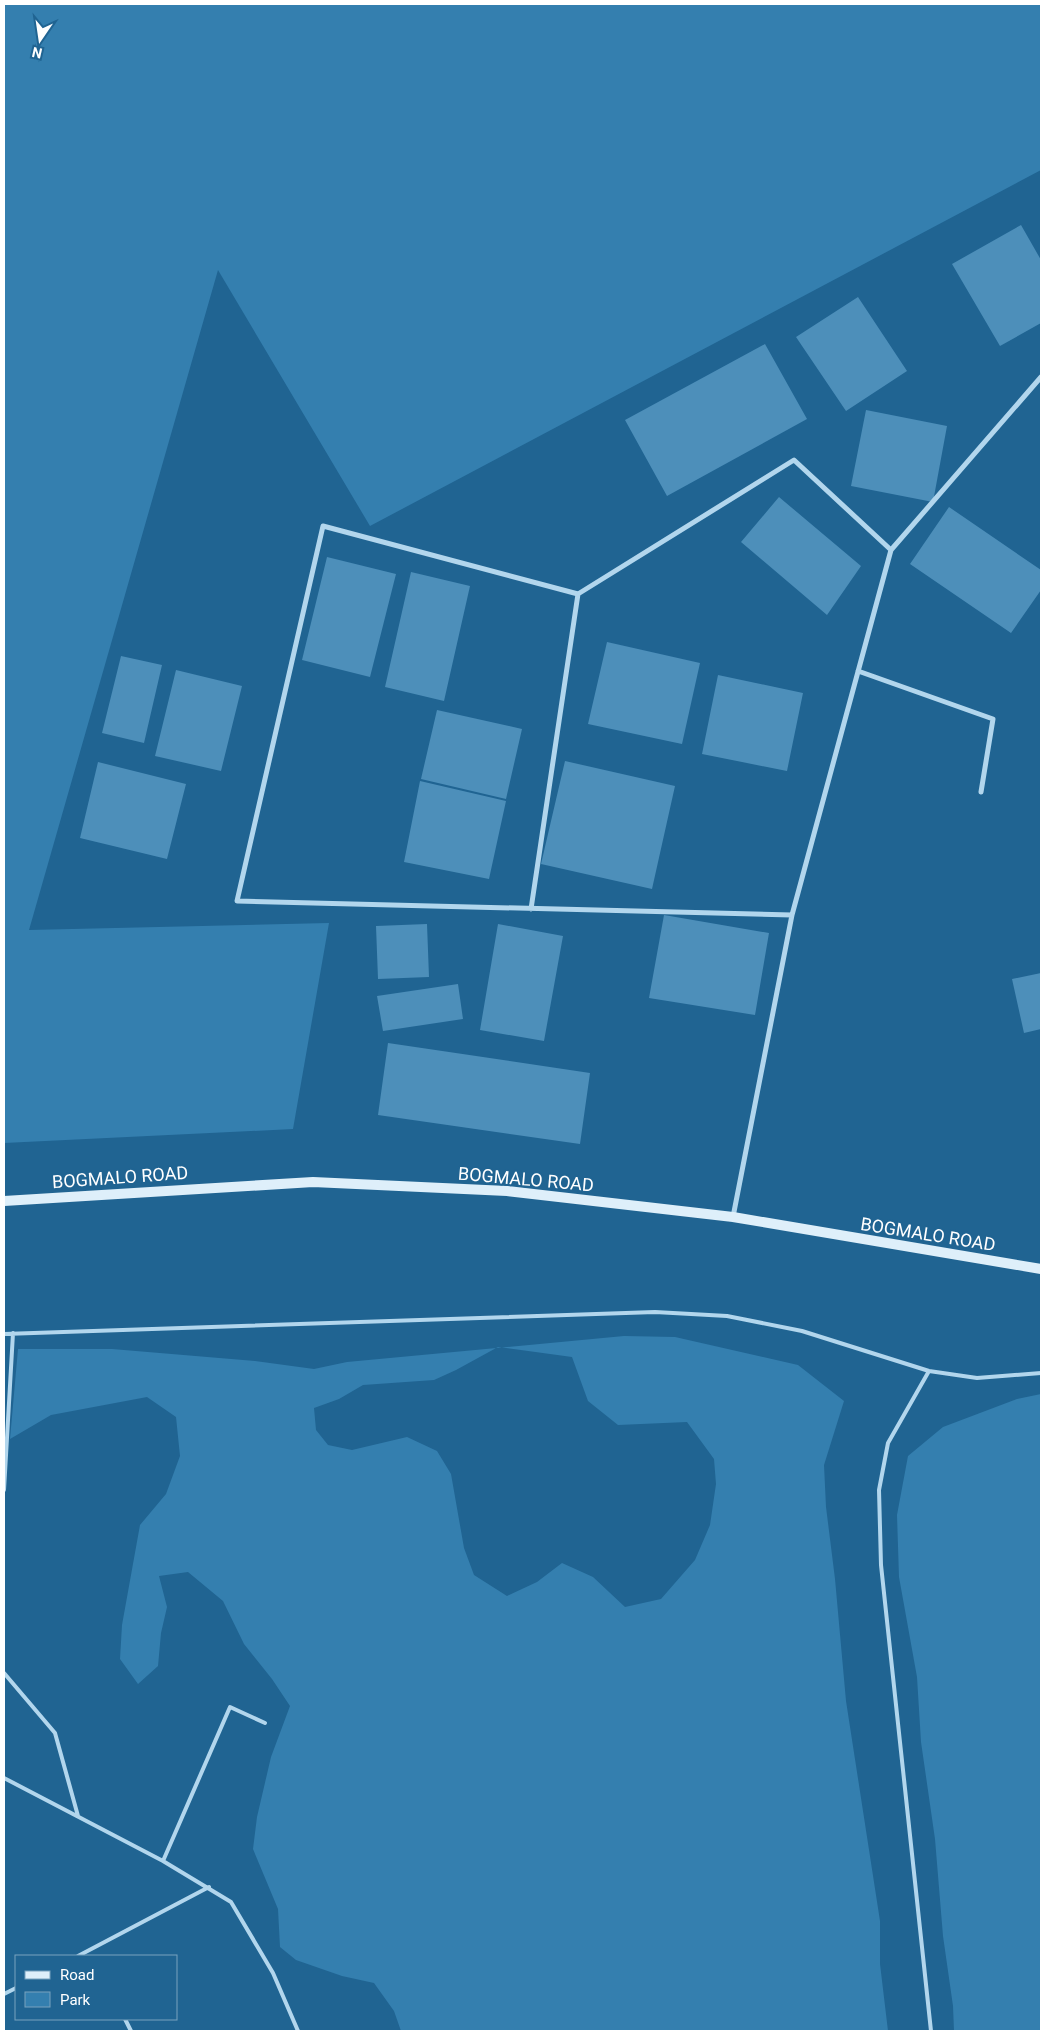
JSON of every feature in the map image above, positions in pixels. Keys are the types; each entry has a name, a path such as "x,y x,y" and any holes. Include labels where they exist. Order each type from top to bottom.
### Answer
{"street":[{"path":"733,1217 792,915 891,550 1041,377"},
{"path":"792,915 237,902 323,526 578,594 794,460 891,550"},
{"path":"531,909 578,594"},
{"path":"858,671 993,719 981,792"},
{"name":"BOGMALO ROAD","path":"4,1200 313,1182 506,1191 733,1217 1041,1269"}],"lane":[{"path":"4,1334 654,1312 727,1316 802,1331 929,1371 977,1378 1041,1373"},
{"path":"4,1490 13,1333"},
{"path":"929,1371 888,1444 879,1490 881,1565 931,2031"},
{"path":"4,1673 55,1733 78,1816"},
{"path":"162,1861 230,1707 265,1723"},
{"path":"4,1778 162,1861 231,1902 274,1973 298,2031"},
{"path":"80,1955 209,1888"},
{"path":"89,1950 92,1955"}],"green space":[{"path":"4,4 1041,4 1041,170 370,526 218,270 29,930 329,923 293,1129 4,1143"},
{"path":"624,1336 675,1337 798,1365 844,1401 824,1465 826,1507 835,1579 846,1701 880,1921 880,1964 888,2031 401,2031 394,2011 374,1983 342,1976 296,1960 280,1947 278,1909 253,1849 257,1817 271,1757 290,1706 272,1679 244,1644 223,1601 188,1572 159,1576 167,1607 161,1633 158,1666 138,1684 120,1659 122,1625 140,1525 166,1494 180,1456 176,1417 147,1397 51,1415 10,1439 18,1349 112,1349 255,1361 314,1369 347,1362 496,1348 434,1380 363,1385 339,1399 314,1408 316,1430 328,1445 352,1450 407,1437 437,1451 451,1474 464,1548 474,1575 507,1596 537,1582 562,1563 593,1577 625,1607 661,1599 695,1560 710,1525 716,1484 714,1459 687,1422 618,1425 588,1401 572,1357 502,1347"},
{"path":"1041,1394 1041,2031 954,2031 953,2006 943,1936 935,1839 921,1742 917,1677 899,1577 897,1515 908,1456 943,1427 1017,1399"}],"building":[{"path":"1021,225 1041,260 1041,323 1000,346 952,264"},
{"path":"858,297 907,371 846,411 796,337"},
{"path":"765,344 807,419 667,496 625,420"},
{"path":"866,410 947,426 933,502 851,486"},
{"path":"779,497 861,566 827,615 741,542"},
{"path":"949,507 1041,570 1041,590 1011,633 910,564"},
{"path":"327,557 396,574 370,677 302,660"},
{"path":"411,572 470,586 444,701 385,687"},
{"path":"607,642 700,663 682,744 588,724"},
{"path":"121,656 162,665 144,743 102,733"},
{"path":"176,670 242,686 221,771 155,756"},
{"path":"718,675 803,693 787,771 702,754"},
{"path":"437,710 522,729 506,799 421,779"},
{"path":"565,761 675,786 652,889 541,864"},
{"path":"98,762 186,784 167,859 80,838"},
{"path":"420,781 506,801 489,879 404,862"},
{"path":"664,915 769,933 755,1015 649,998"},
{"path":"427,924 429,977 378,979 376,926"},
{"path":"498,924 563,936 544,1041 480,1030"},
{"path":"1041,973 1041,1029 1024,1033 1012,979"},
{"path":"458,984 463,1019 383,1031 377,996"},
{"path":"388,1043 590,1073 580,1144 378,1115"}]}
